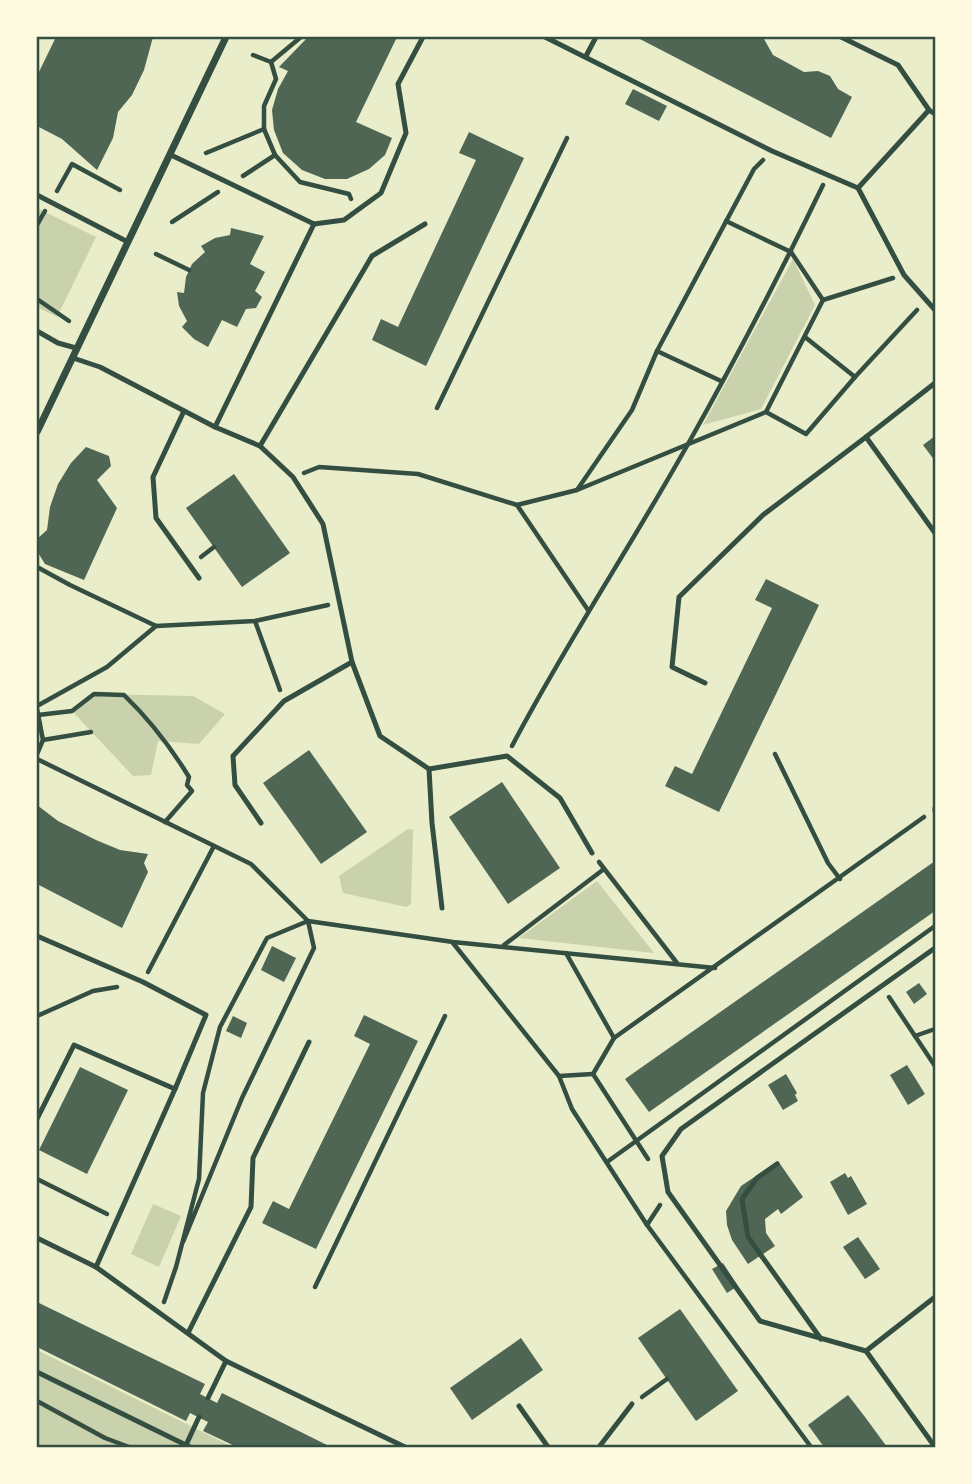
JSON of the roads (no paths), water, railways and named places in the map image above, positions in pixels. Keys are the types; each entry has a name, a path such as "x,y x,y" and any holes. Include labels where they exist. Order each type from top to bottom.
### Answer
{"street":[{"path":"37,432 226,37"}],"lane":[{"path":"171,155 314,225 344,220 381,193 406,133 398,84 423,37"},
{"path":"545,37 772,150 858,188 904,275 935,310"},
{"path":"586,56 596,37"},
{"path":"841,37 898,65 929,110 935,114"},
{"path":"858,188 929,110"},
{"path":"37,195 128,242"},
{"path":"260,446 372,256 425,224"},
{"path":"215,427 314,225"},
{"path":"37,331 58,344 76,348"},
{"path":"73,358 100,367 215,427 260,446 293,477 323,524 352,662 380,736 429,769 507,756 560,798 592,853"},
{"path":"705,683 672,667 679,597 763,515 935,383"},
{"path":"184,411 153,477 156,518 199,578"},
{"path":"866,437 935,533"},
{"path":"261,823 235,785 233,756 284,701 352,662"},
{"path":"429,769 442,908"},
{"path":"37,936 143,982 206,1015 96,1267"},
{"path":"935,948 681,1129 662,1156 668,1192 760,1321 866,1352 935,1447"},
{"path":"188,1333 251,1207 253,1158 309,1042"},
{"path":"37,1119 74,1045 175,1089"},
{"path":"777,1164 757,1178 742,1199 748,1237 821,1339"},
{"path":"37,1238 96,1267 226,1361 405,1447"},
{"path":"866,1352 935,1297"},
{"path":"208,1398 226,1361"},
{"path":"37,1372 188,1446 199,1418"},
{"path":"600,1447 632,1405"},
{"path":"519,1406 548,1447"}]}
